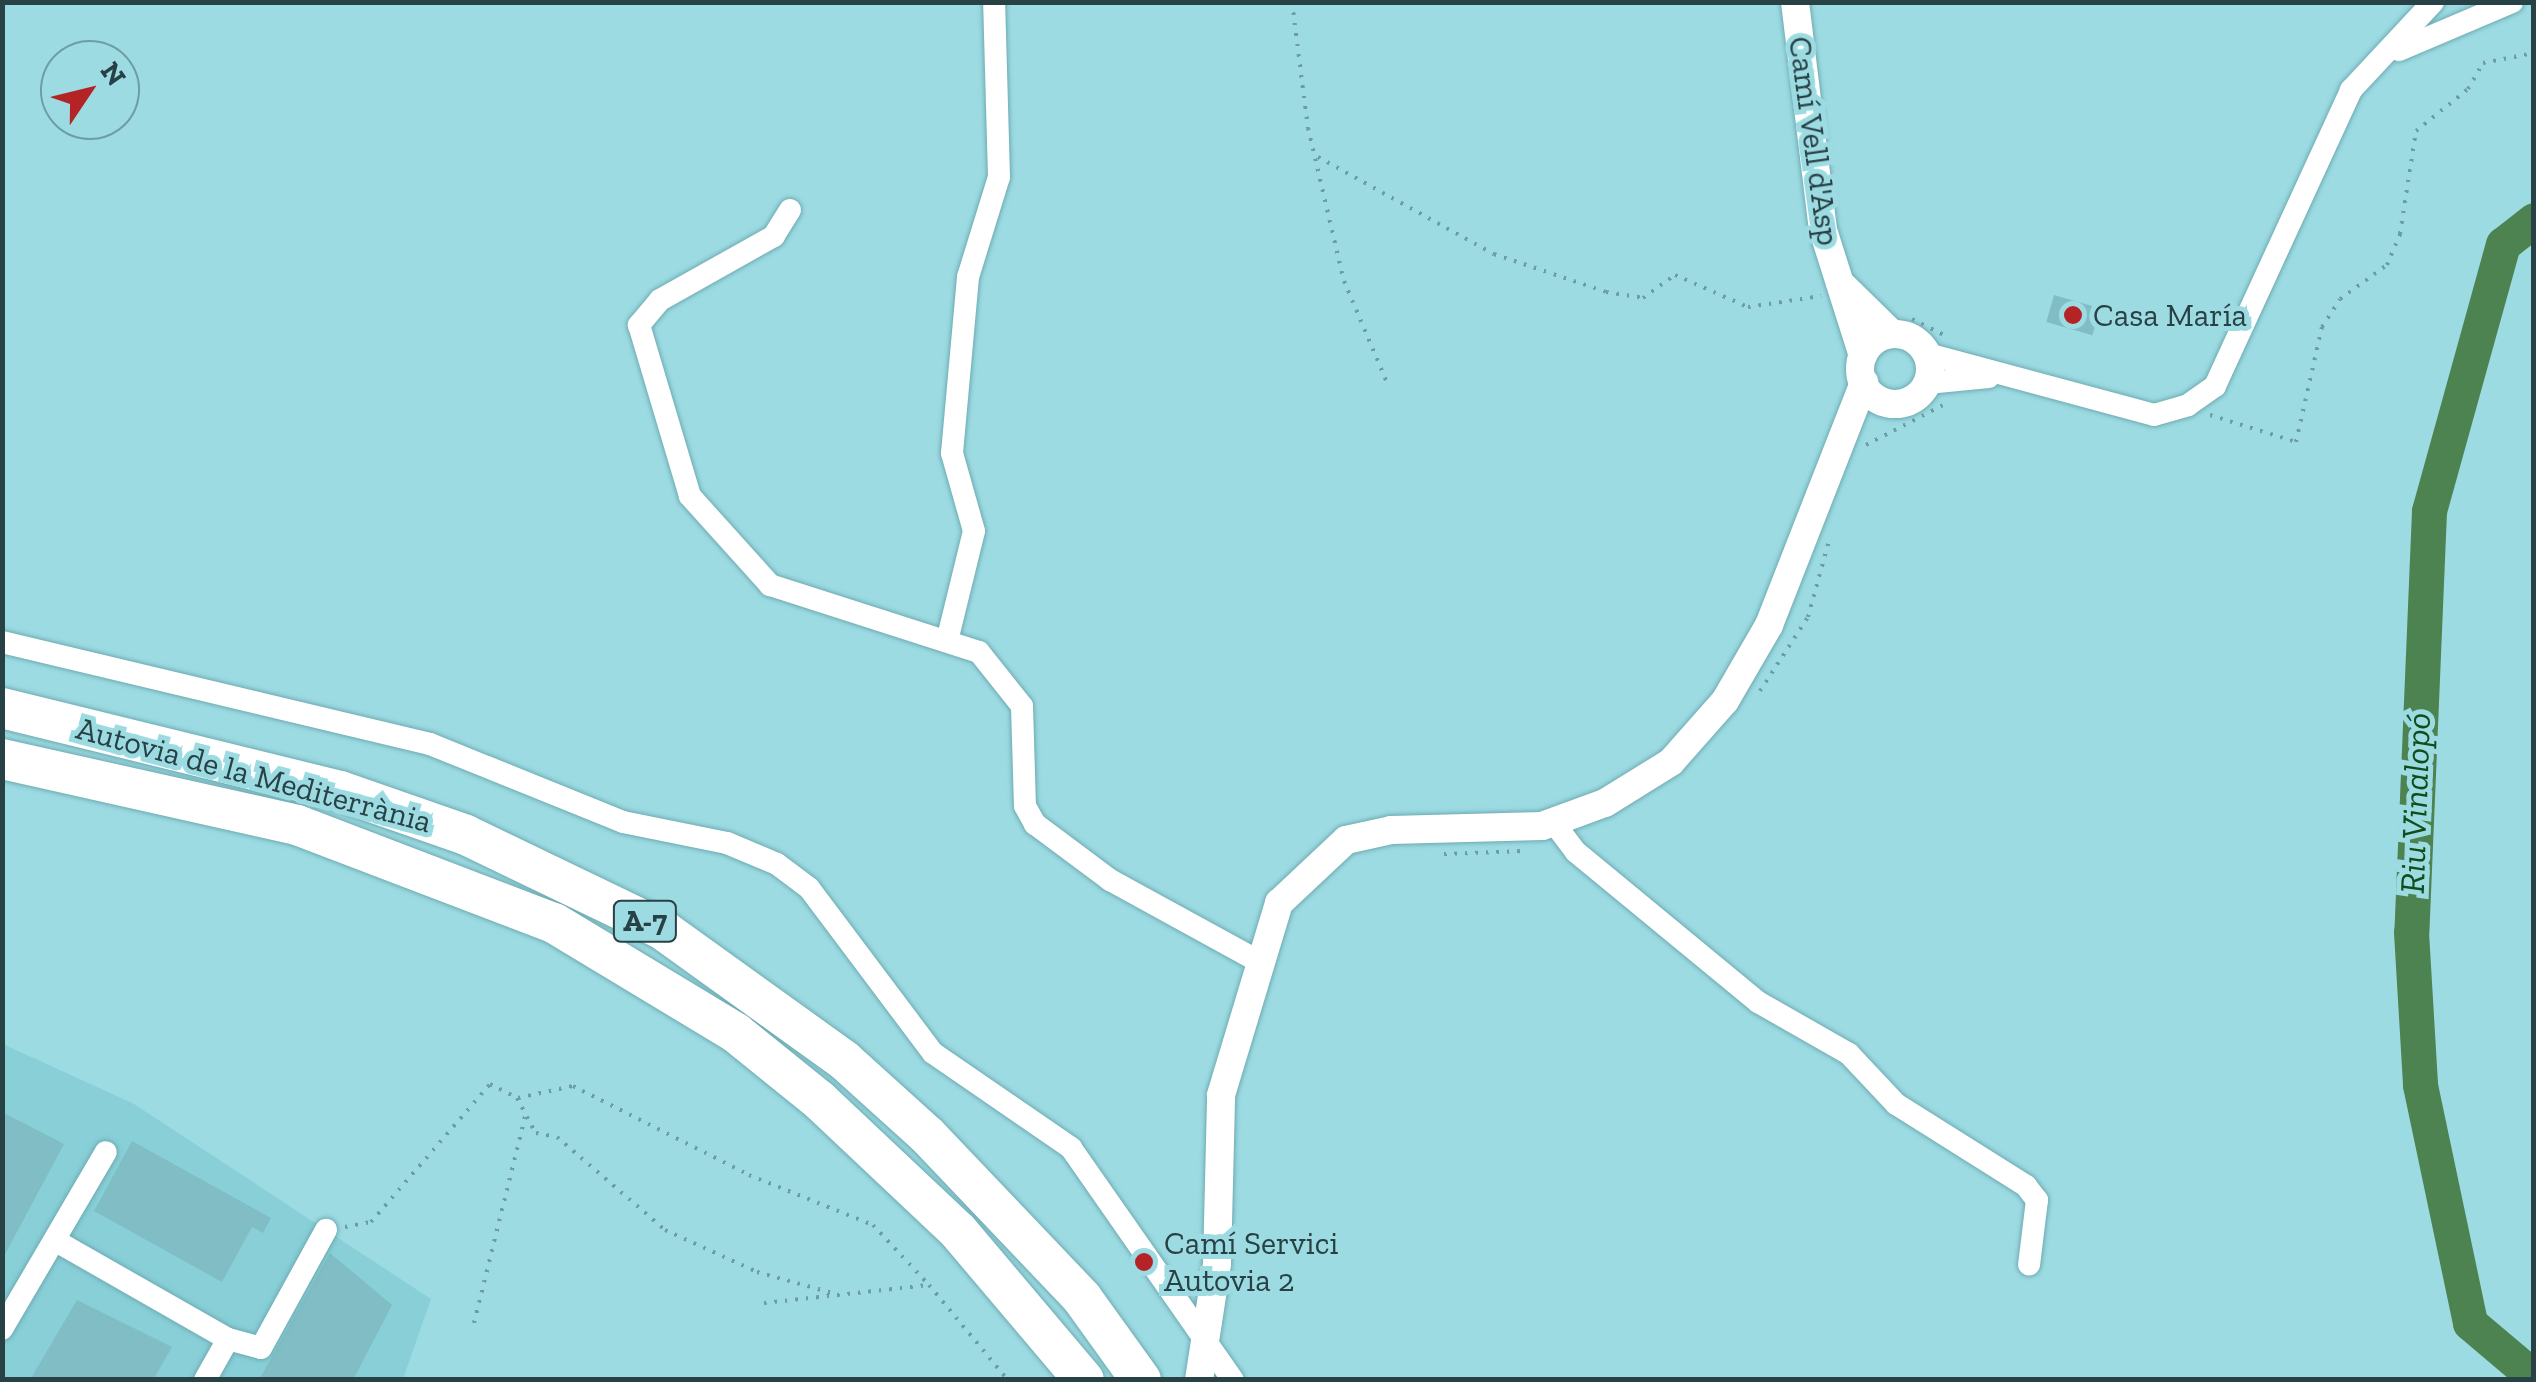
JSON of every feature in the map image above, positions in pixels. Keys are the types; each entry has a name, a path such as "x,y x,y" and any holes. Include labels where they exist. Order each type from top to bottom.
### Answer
{"highway":[{"name":"Autovia de la Mediterrània","path":"2,708 340,791 466,835 663,930 832,1050 927,1135 1048,1260 1142,1380"},
{"name":"Autovia de la Mediterrània","path":"2,759 297,825 569,931 736,1033 819,1100 958,1231 1084,1380"}],"street":[{"path":"948,637 974,531 952,453 968,277 999,176 994,2"},
{"name":"Camí Vell d'Asp","path":"1795,2 1837,284 1863,369"},
{"path":"1928,383 1928,354 1966,372 2008,376 2154,414 2188,405 2215,386 2351,90 2384,60 2434,2"},
{"path":"2384,60 2512,2"},
{"path":"790,210 774,236 660,300 639,325 690,496 770,585 828,610 948,637 979,652 1022,706 1025,806 1035,824 1110,880 1256,960"},
{"name":"Camí Vell d'Asp","path":"1837,284 1928,354"},
{"path":"1199,1380 1208,1343 1221,1095 1256,960 1302,872 1346,840 1560,832 1672,762 1725,701 1787,588 1849,453 1863,369 1892,323"},
{"path":"1863,369 1892,402"},
{"path":"1849,453 1892,402 1928,383 1966,372"},
{"path":"2,642 430,744 623,822 727,843 778,864 809,888 933,1053 1071,1148 1234,1380"},
{"path":"1560,832 1758,1002 1850,1054 1896,1104 2026,1186 2037,1200 2030,1265"},
{"path":"2,1329 106,1152"},
{"path":"56,1241 228,1339 261,1348 326,1230"},
{"path":"205,1380 228,1339"}],"path":[{"path":"1292,2 1344,281 1369,322 1388,385"},
{"path":"2188,405 2296,442 2322,326 2340,298 2387,265 2400,234 2416,131 2468,89 2483,63 2534,53"},
{"path":"1318,157 1494,254 1606,292 1642,298 1675,275 1748,306 1790,307 1837,284"},
{"path":"1849,453 1894,424 1957,396 1966,372 1955,341 1892,323"},
{"path":"1747,708 1798,639 1836,518"},
{"path":"1425,852 1513,854 1560,832"},
{"path":"326,1230 370,1222 490,1084 517,1098 536,1133 557,1137 665,1230 756,1272 832,1292"},
{"path":"517,1098 573,1086 749,1175 873,1224 1008,1380"},
{"path":"474,1323 526,1113"},
{"path":"764,1303 832,1292 929,1286"}],"shaded area":[{"path":"3,1044 134,1104 431,1299 403,1379 3,1380"}],"building":[{"name":"Casa María","path":"2054,295 2100,308 2092,335 2046,322"},
{"path":"2,1112 64,1144 2,1260"},
{"path":"132,1141 271,1218 263,1233 252,1227 222,1282 94,1211"},
{"path":"330,1253 392,1305 353,1380 259,1380"},
{"path":"77,1300 172,1347 153,1380 30,1380"}],"waterway":[{"name":"Riu Vinalopó","path":"2534,220 2503,244 2429,511 2411,932 2420,1085 2470,1323 2534,1377"}],"place":[{"name":"Casa María","path":"2073,315"},
{"name":"Camí Servici Autovia 2","path":"1144,1262"}]}
